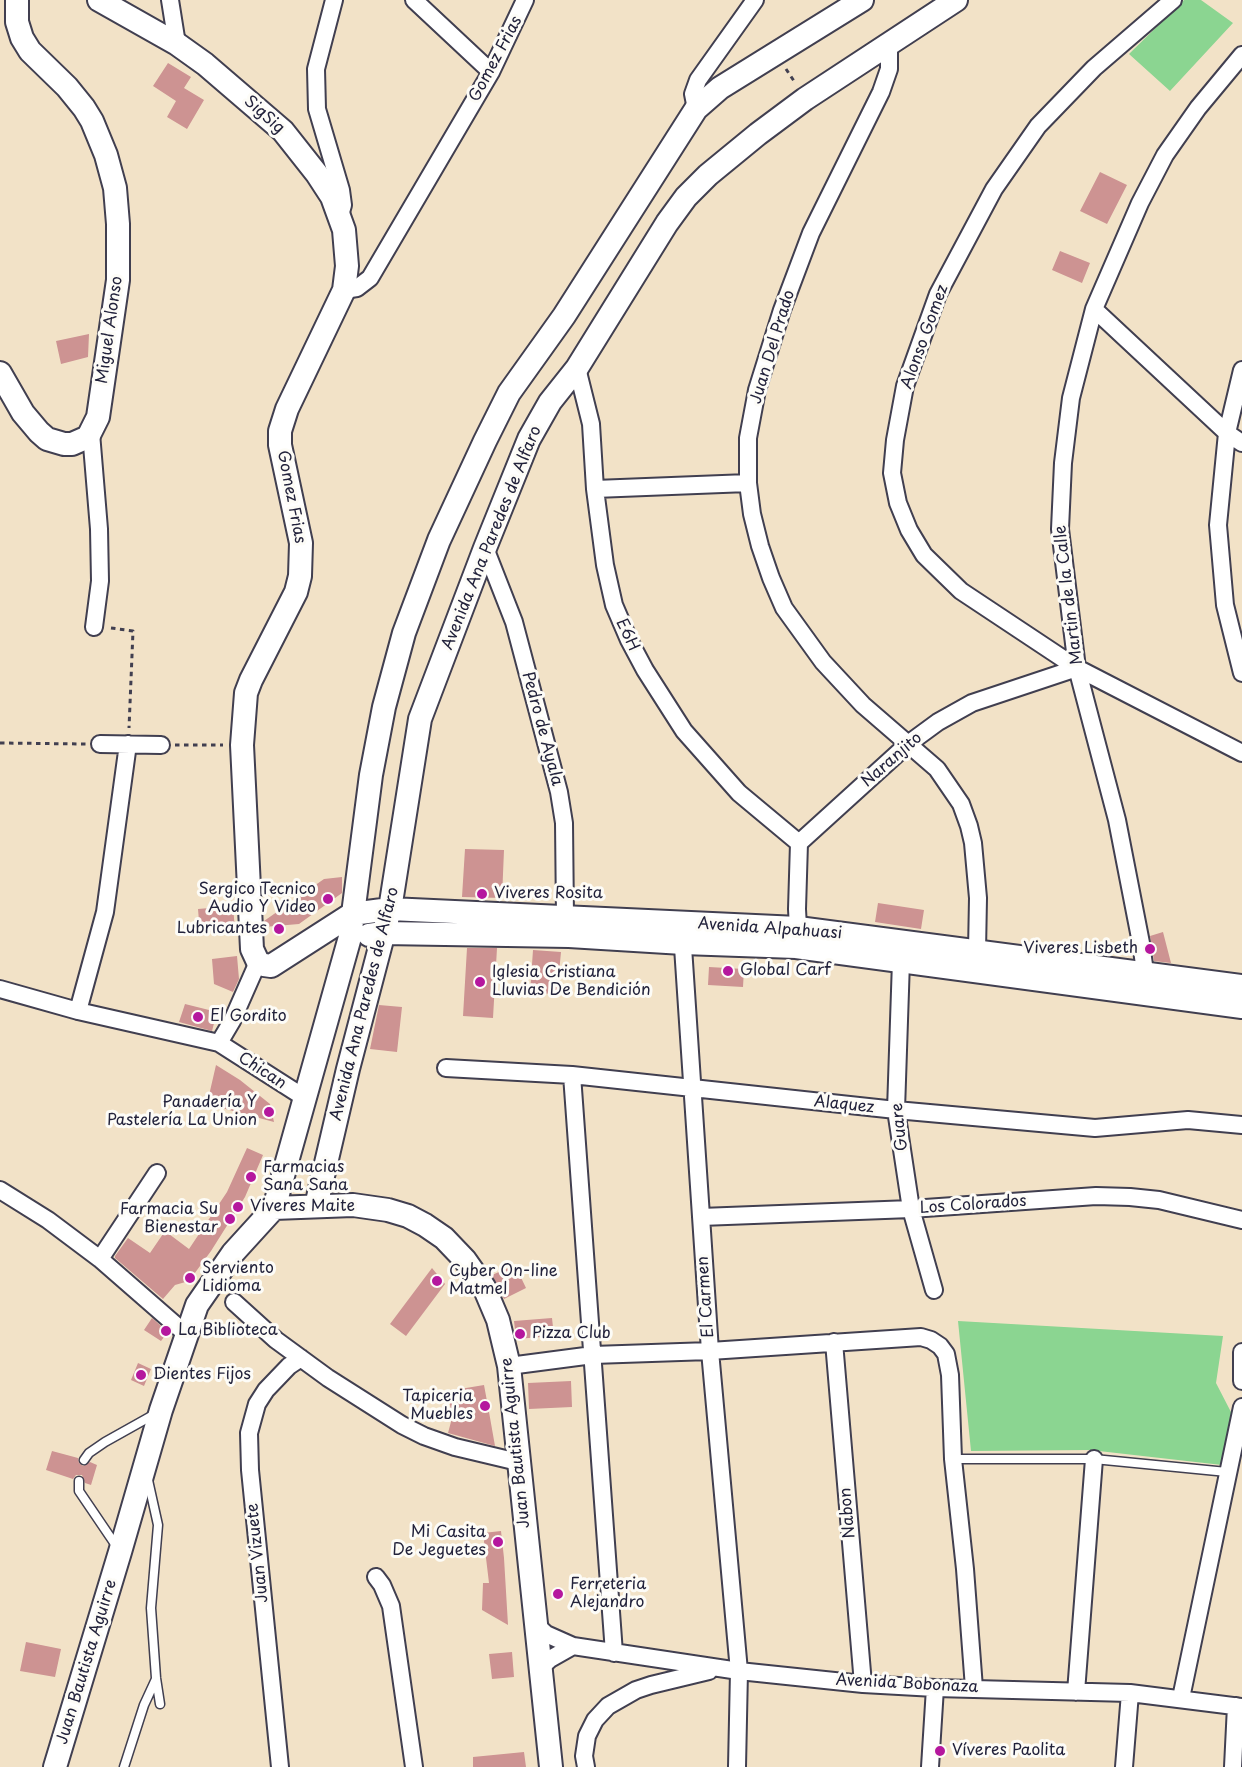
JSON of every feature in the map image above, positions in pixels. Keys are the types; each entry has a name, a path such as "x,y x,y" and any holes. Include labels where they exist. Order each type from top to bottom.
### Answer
{"main road":[{"name":"Miguel Alonso","path":"17,0 17,22 22,38 30,51 67,87 92,121 106,155 114,188 118,224 118,280 98,417 90,435"},
{"name":"SigSig","path":"99,0 177,44 205,64 283,130 332,197 344,230 347,266 344,290"},
{"name":"Avenida Ana Paredes de Alfaro","path":"274,1208 350,937 371,775 384,707 404,633 439,540 509,393 564,316 696,109 720,88 862,0"},
{"name":"Avenida Ana Paredes de Alfaro","path":"316,1206 348,1069 390,909 420,719 529,439 550,402 577,368 667,223 686,197 708,175 749,141 805,99 956,0"},
{"name":"Gomez Frias","path":"258,962 252,949 242,745 246,693 296,592 302,567 301,543 280,446 280,431 287,409 344,290"},
{"path":"0,373 22,413 47,439 72,444 90,435"},
{"name":"Avenida Alpahuasi","path":"258,962 271,966 352,914 390,909 565,917 901,961 1144,982 1242,986"},
{"name":"Avenida Alpahuasi","path":"305,945 383,933 569,936 798,928 977,951 1144,982 1242,1007"},
{"name":"Juan Bautista Aguirre","path":"55,1767 161,1410 197,1305 233,1253 274,1208 353,1205 388,1210 425,1225 444,1238 465,1260 484,1287 498,1320 509,1366 551,1767"}],"street":[{"path":"170,0 177,44"},
{"path":"334,0 316,69 316,89 317,109 341,190 343,205 339,217"},
{"path":"414,0 491,72"},
{"name":"Gomez Frias","path":"344,290 357,288 370,278 491,72 525,0"},
{"path":"696,109 693,94 698,80 755,0"},
{"name":"Alonso Gomez","path":"1173,0 1094,68 1038,126 994,189 938,294 905,386 895,440 892,473 898,503 909,530 924,555 961,591 1077,668 1242,753"},
{"name":"Juan Del Prado","path":"888,46 889,69 880,92 811,233 782,310 757,390 748,438 748,483 752,514 760,546 784,608 823,662 863,705 937,769 961,804 969,826 978,898 977,951"},
{"name":"Martin de la Calle","path":"1144,982 1117,820 1077,668 1060,529 1063,463 1071,398 1095,309 1140,203 1165,155 1198,108 1242,55"},
{"path":"1095,309 1227,433 1242,443"},
{"name":"E6H","path":"577,368 591,424 595,489 605,565 614,605 629,640 645,670 684,730 739,793 799,843"},
{"path":"1242,370 1227,433 1218,525 1225,605 1242,673"},
{"path":"90,435 99,529 100,581 92,626"},
{"path":"595,489 748,483"},
{"name":"Pedro de Ayala","path":"485,548 514,622 561,799 564,823 565,917"},
{"name":"Naranjito","path":"799,843 908,744 938,723 972,703 1077,668"},
{"path":"100,744 161,745"},
{"path":"78,1011 105,912 128,744"},
{"path":"798,928 799,843"},
{"name":"El Carmen","path":"682,933 710,1352 739,1671 736,1767"},
{"name":"Guare","path":"901,961 896,1110 911,1209 934,1290"},
{"path":"219,1043 232,1021 258,962"},
{"name":"Chican","path":"0,990 78,1011 219,1043 305,1098"},
{"name":"Alaquez","path":"446,1068 572,1075 896,1110 1095,1128 1188,1120 1242,1125"},
{"path":"572,1075 614,1653"},
{"path":"100,1259 157,1173"},
{"path":"0,1190 48,1220 100,1259 186,1334"},
{"name":"Los Colorados","path":"701,1217 911,1209 1096,1196 1159,1200 1242,1220"},
{"path":"234,1302 262,1328 301,1358 371,1407 424,1436 518,1462"},
{"path":"509,1366 593,1354 710,1352 921,1337 940,1346 949,1364 953,1459 965,1569 974,1688"},
{"name":"Nabon","path":"834,1342 863,1684"},
{"path":"1242,1352 1242,1381"},
{"name":"Juan Vizuete","path":"280,1767 250,1470 249,1433 257,1404 266,1390 289,1366 301,1358"},
{"path":"1181,1698 1242,1407"},
{"path":"1076,1692 1094,1459"},
{"path":"376,1577 391,1606 414,1767"},
{"name":"Avenida Bobonaza","path":"536,1624 546,1634 573,1646 739,1671 863,1684 1130,1693 1239,1706"},
{"path":"540,1668 550,1659 573,1646"},
{"path":"586,1767 584,1756 587,1736 595,1720 608,1706 651,1685 719,1668"},
{"path":"930,1767 936,1688"},
{"path":"1124,1767 1130,1693"},
{"path":"1233,1767 1239,1706"}],"lane":[{"path":"84,1461 89,1453 105,1442 161,1410"},
{"path":"953,1459 1094,1459 1227,1472"},
{"path":"144,1468 158,1525 151,1608 160,1704"},
{"path":"79,1481 79,1491 120,1552"},
{"path":"124,1767 144,1705 156,1678"}],"path":[{"path":"776,53 805,99"},
{"path":"92,626 133,631 128,744"},
{"path":"0,743 100,744"},
{"path":"161,745 242,745"}],"green space":[{"path":"1184,0 1201,0 1233,23 1170,91 1129,54"},
{"path":"958,1321 1223,1336 1216,1383 1232,1414 1222,1465 1090,1450 971,1451"}],"building":[{"path":"168,63 191,77 184,88 204,100 187,129 167,117 176,101 153,86"},
{"path":"1100,172 1127,185 1107,224 1080,211"},
{"path":"1060,251 1090,263 1082,283 1052,270"},
{"path":"89,334 88,357 61,364 56,341"},
{"path":"465,849 504,850 502,898 462,897"},
{"path":"342,877 342,893 299,924 264,927 264,921 324,879"},
{"path":"878,903 924,910 921,929 875,922"},
{"path":"233,906 235,930 200,933 198,909"},
{"path":"1163,932 1171,963 1154,961 1150,936"},
{"name":"Iglesia Cristiana Lluvias De Bendición","path":"467,948 497,948 493,1018 463,1016"},
{"path":"533,950 561,952 557,994 530,993"},
{"path":"237,956 239,979 233,992 214,984 212,959"},
{"path":"709,967 744,969 743,987 708,985"},
{"name":"El Gordito","path":"185,1004 217,1012 212,1031 179,1022"},
{"path":"379,1005 402,1007 397,1052 370,1049"},
{"path":"216,1065 240,1080 270,1104 274,1122 207,1104"},
{"path":"247,1148 263,1155 245,1197 189,1281 175,1285 163,1299 115,1256 128,1238 150,1253 165,1231 189,1249 227,1192"},
{"path":"515,1265 526,1288 504,1299 492,1275"},
{"path":"432,1268 445,1284 406,1336 390,1324"},
{"path":"152,1318 168,1332 161,1341 144,1330"},
{"path":"552,1318 554,1336 516,1339 514,1321"},
{"name":"Dientes Fijos","path":"138,1363 151,1369 144,1386 131,1380"},
{"path":"571,1381 572,1407 529,1409 528,1383"},
{"path":"484,1385 495,1446 448,1433 452,1418 448,1391"},
{"path":"52,1451 78,1458 79,1463 83,1466 90,1462 97,1465 91,1485 85,1483 82,1475 76,1475 73,1479 46,1470"},
{"path":"501,1531 508,1625 482,1610 483,1583 489,1583 483,1533"},
{"path":"26,1642 61,1649 55,1677 20,1671"},
{"path":"512,1652 514,1677 492,1679 489,1654"},
{"path":"524,1752 526,1767 473,1767 473,1757"}],"place":[{"name":"Viveres Rosita","path":"482,894"},
{"name":"Sergico Tecnico Audio Y Video","path":"328,899"},
{"name":"Lubricantes","path":"279,929"},
{"name":"Viveres Lisbeth","path":"1150,949"},
{"name":"Global Carf","path":"728,971"},
{"name":"Iglesia Cristiana Lluvias De Bendición","path":"480,982"},
{"name":"El Gordito","path":"198,1017"},
{"name":"Panadería Y Pastelería La Union","path":"269,1112"},
{"name":"Farmacias Sana Sana","path":"251,1177"},
{"name":"Viveres Maite","path":"238,1207"},
{"name":"Farmacia Su Bienestar","path":"230,1219"},
{"name":"Serviento Lidioma","path":"190,1278"},
{"name":"Cyber On-line Matmel","path":"437,1281"},
{"name":"La Biblioteca","path":"166,1331"},
{"name":"Pizza Club","path":"520,1334"},
{"name":"Dientes Fijos","path":"141,1375"},
{"name":"Tapiceria Muebles","path":"485,1406"},
{"name":"Mi Casita De Jeguetes","path":"498,1542"},
{"name":"Ferreteria Alejandro","path":"558,1594"},
{"name":"Víveres Paolita","path":"940,1751"}]}
